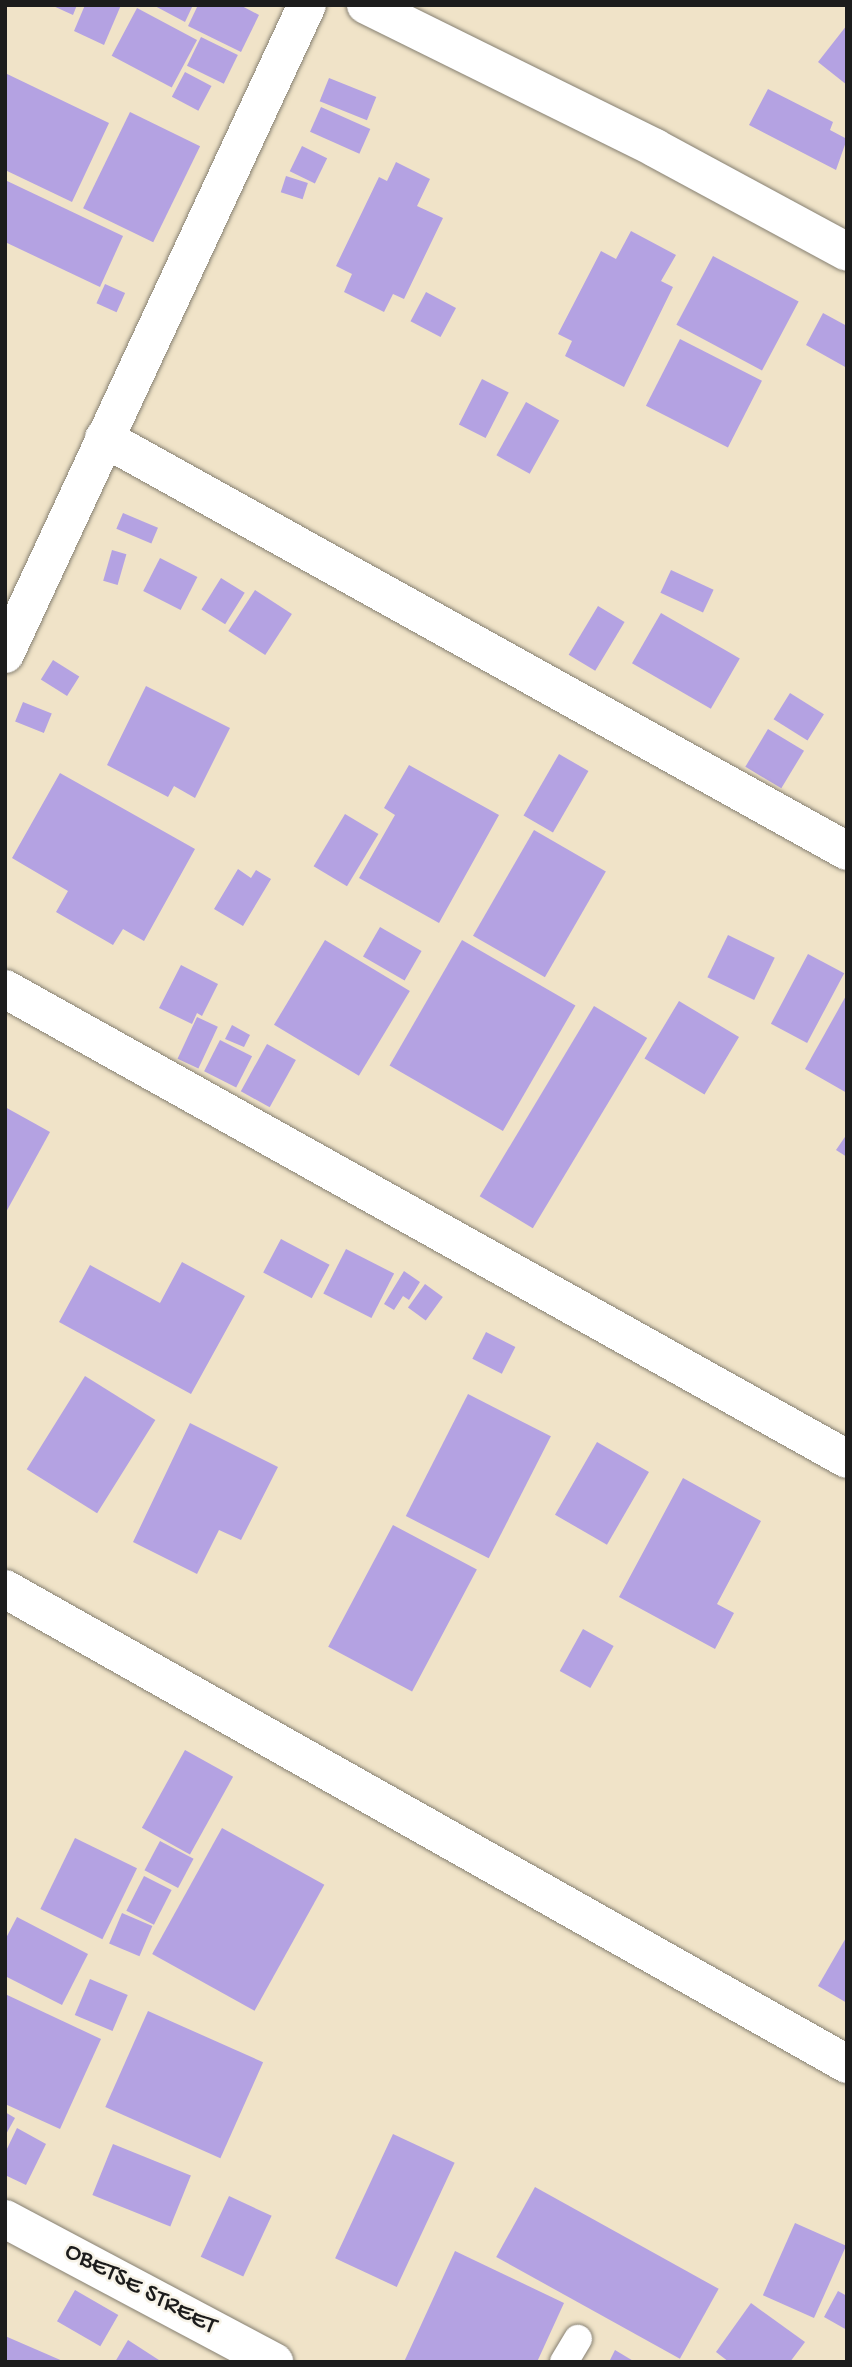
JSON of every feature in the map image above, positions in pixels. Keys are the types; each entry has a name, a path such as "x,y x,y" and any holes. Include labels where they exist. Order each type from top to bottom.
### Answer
{"street":[{"path":"5,654 307,5"},
{"path":"366,5 655,148 847,252"},
{"path":"104,438 847,851"},
{"path":"5,989 847,1460"},
{"path":"5,1589 847,2064"},
{"name":"OBETSE STREET","path":"5,2219 274,2362"}],"building":[{"path":"51,5 77,5 73,15"},
{"path":"85,5 121,5 104,45 74,31"},
{"path":"153,5 193,5 185,22"},
{"path":"198,5 240,5 259,15 241,52 188,26"},
{"path":"137,8 197,40 172,88 112,56"},
{"path":"847,25 847,85 818,62"},
{"path":"201,37 238,55 224,84 187,66"},
{"path":"185,72 211,86 198,111 172,97"},
{"path":"5,73 109,123 72,202 5,170"},
{"path":"329,78 376,97 367,120 320,101"},
{"path":"768,89 833,122 830,130 847,139 836,170 749,125"},
{"path":"321,107 370,129 359,154 310,132"},
{"path":"130,112 200,146 153,242 83,208"},
{"path":"302,146 327,158 315,183 290,171"},
{"path":"396,162 430,179 417,206 443,218 404,299 393,294 384,312 344,292 352,274 336,266 379,177 387,181"},
{"path":"286,176 308,183 303,199 281,192"},
{"path":"5,180 123,236 100,287 5,242"},
{"path":"631,231 676,255 661,281 673,287 624,387 565,356 572,341 558,334 601,251 616,259"},
{"path":"713,256 799,302 762,370 676,325"},
{"path":"105,284 125,293 117,312 96,303"},
{"path":"426,292 456,308 441,337 411,321"},
{"path":"823,313 847,326 847,368 806,345"},
{"path":"680,339 762,381 728,448 646,406"},
{"path":"482,379 509,393 486,438 459,424"},
{"path":"526,402 559,420 530,474 496,455"},
{"path":"123,513 158,528 151,543 116,529"},
{"path":"112,550 126,554 118,585 103,581"},
{"path":"160,558 197,577 181,610 143,591"},
{"path":"671,570 714,590 703,613 660,593"},
{"path":"221,578 245,593 225,624 201,609"},
{"path":"255,590 292,614 265,655 228,631"},
{"path":"598,606 625,622 595,671 569,655"},
{"path":"661,613 740,658 711,709 632,663"},
{"path":"53,660 79,676 67,696 41,680"},
{"path":"146,686 230,728 195,798 174,786 168,797 107,765"},
{"path":"790,693 824,714 807,740 774,719"},
{"path":"23,702 52,714 44,733 15,721"},
{"path":"768,729 804,751 781,788 745,767"},
{"path":"559,754 588,771 553,832 524,815"},
{"path":"409,765 499,815 439,923 359,878 395,815 384,808"},
{"path":"60,773 195,849 144,941 123,929 113,945 56,912 68,891 12,858"},
{"path":"345,814 378,834 347,886 314,866"},
{"path":"534,830 606,871 545,977 473,936"},
{"path":"238,869 251,878 256,870 271,879 243,926 214,909"},
{"path":"380,927 422,951 405,980 363,956"},
{"path":"728,935 775,958 754,1000 707,977"},
{"path":"325,940 410,991 359,1076 274,1025"},
{"path":"462,940 575,1005 503,1131 390,1066"},
{"path":"808,954 844,973 807,1043 771,1024"},
{"path":"181,965 218,984 202,1016 197,1013 192,1024 159,1008"},
{"path":"847,994 847,1093 805,1069"},
{"path":"679,1001 739,1037 704,1094 644,1058"},
{"path":"594,1006 647,1038 533,1228 480,1196"},
{"path":"197,1017 218,1027 198,1068 178,1059"},
{"path":"232,1025 250,1035 244,1047 225,1039"},
{"path":"220,1040 252,1056 236,1088 204,1071"},
{"path":"267,1044 296,1060 270,1107 241,1091"},
{"path":"5,1107 50,1132 5,1214"},
{"path":"847,1134 847,1157 836,1150"},
{"path":"281,1239 330,1265 312,1298 263,1273"},
{"path":"346,1249 394,1274 371,1318 323,1294"},
{"path":"182,1262 245,1296 191,1394 59,1322 90,1265 160,1303"},
{"path":"404,1271 420,1282 409,1300 403,1296 394,1310 384,1304"},
{"path":"425,1284 443,1297 426,1320 408,1307"},
{"path":"486,1332 515,1347 502,1374 472,1359"},
{"path":"85,1376 155,1420 97,1513 27,1469"},
{"path":"468,1394 551,1436 489,1558 406,1516"},
{"path":"190,1423 278,1467 241,1540 219,1530 197,1574 133,1542"},
{"path":"597,1442 649,1472 607,1545 555,1515"},
{"path":"683,1478 761,1521 717,1604 734,1613 715,1649 619,1597"},
{"path":"393,1525 477,1570 412,1691 328,1647"},
{"path":"583,1629 614,1646 590,1688 560,1671"},
{"path":"185,1750 233,1777 190,1855 142,1828"},
{"path":"222,1828 324,1885 255,2011 152,1954"},
{"path":"75,1838 137,1868 102,1939 40,1909"},
{"path":"160,1841 194,1859 178,1888 145,1870"},
{"path":"144,1876 172,1890 154,1925 126,1911"},
{"path":"122,1913 152,1926 139,1956 109,1943"},
{"path":"17,1917 88,1954 62,2005 5,1976 5,1940"},
{"path":"847,1936 847,2003 818,1986"},
{"path":"90,1979 128,1995 113,2031 75,2015"},
{"path":"5,1994 101,2039 60,2129 5,2104"},
{"path":"148,2011 263,2062 220,2158 105,2107"},
{"path":"5,2112 15,2118 5,2136"},
{"path":"17,2128 46,2144 26,2185 5,2175 5,2153"},
{"path":"393,2134 455,2163 397,2287 335,2258"},
{"path":"113,2144 191,2175 170,2226 92,2195"},
{"path":"535,2187 719,2289 680,2359 496,2257"},
{"path":"229,2196 272,2216 243,2277 201,2257"},
{"path":"795,2223 846,2246 814,2318 763,2295"},
{"path":"455,2251 564,2303 537,2362 404,2362"},
{"path":"75,2290 118,2315 100,2346 57,2321"},
{"path":"838,2291 847,2296 847,2330 824,2317"},
{"path":"751,2303 805,2342 790,2362 729,2362 716,2352"},
{"path":"5,2336 65,2362 5,2362"},
{"path":"128,2340 162,2362 115,2362"},
{"path":"615,2350 635,2362 609,2362"}]}
